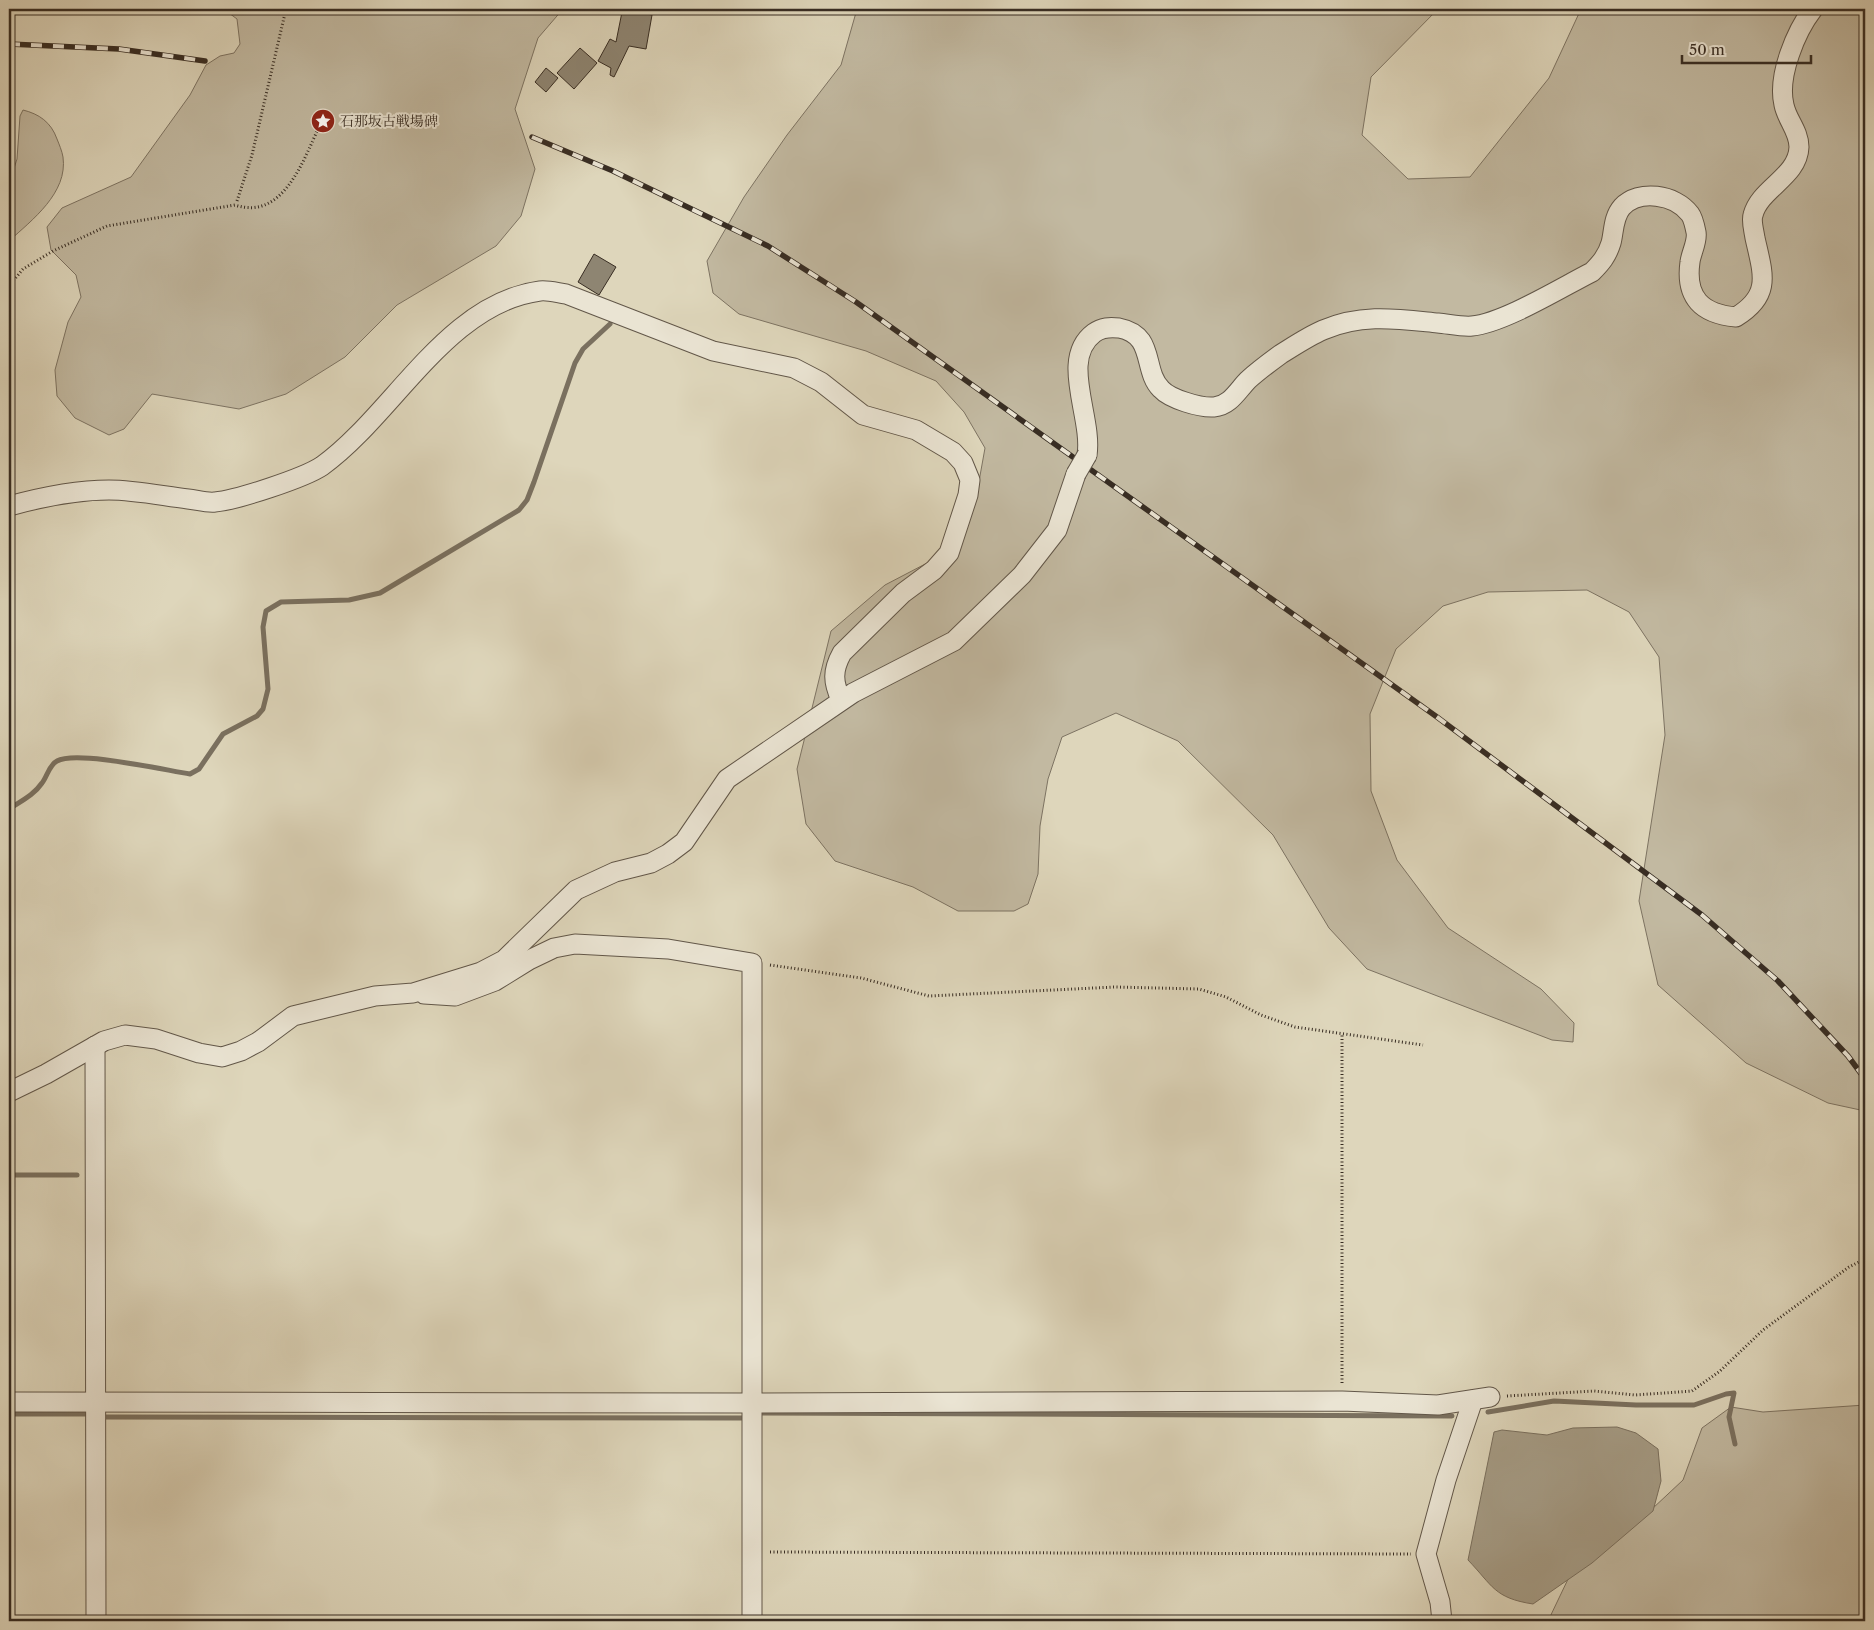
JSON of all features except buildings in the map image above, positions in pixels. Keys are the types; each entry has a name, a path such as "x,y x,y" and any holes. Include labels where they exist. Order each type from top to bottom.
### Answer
{"street":[{"path":"413,993 481,972 504,960 525,942 562,901 576,890 615,872 650,863 668,854 684,842 727,779 841,700 954,641 1022,575 1057,530 1076,474 1088,455 1088,427 1078,383 1077,366 1081,350 1087,340 1104,328 1125,329 1138,336 1146,349 1160,388 1171,397 1213,407 1224,405 1248,380 1280,354 1324,329 1372,317 1472,326 1498,319 1592,272 1604,260 1611,243 1615,220 1621,208 1634,198 1655,195 1673,201 1690,214 1697,235 1690,263 1691,292 1704,308 1717,316 1736,317 1758,299 1762,284 1762,270 1752,216 1760,200 1796,161 1799,148 1797,133 1783,104 1783,84 1801,24 1813,9"},
{"path":"9,506 58,493 110,490 214,502 269,488 321,466 366,428 412,375 451,338 484,311 506,299 541,290 566,294 713,351 794,368 822,382 863,415 916,430 954,452 963,464 970,480 968,495 949,552 934,570 903,593 842,653 837,662 834,678 841,700"},
{"path":"9,1092 95,1046 125,1035 156,1039 199,1053 222,1057 241,1051 258,1042 293,1016 375,996 413,993 455,996 495,981 529,960 554,948 575,944 668,949 752,963 752,1621"},
{"path":"95,1046 96,1621"},
{"path":"9,1402 751,1403 1342,1401 1438,1405 1482,1399"},
{"path":"1442,1621 1440,1602 1426,1554 1446,1480 1482,1399"}],"path":[{"path":"237,201 252,155 286,9"},
{"path":"9,286 23,268 108,226 235,204 248,209 262,207 280,196 291,181 319,127"},
{"path":"752,963 861,978 929,996 1115,987 1199,989 1226,997 1261,1015 1294,1027 1423,1044"},
{"path":"1342,1034 1342,1401"},
{"path":"1482,1399 1594,1391 1635,1395 1692,1391 1720,1371 1763,1330 1849,1267 1865,1259"},
{"path":"751,1552 1426,1554"}],"shaded area":[{"path":"215,9 563,9 538,38 515,109 535,169 521,216 496,246 397,305 345,357 286,394 239,409 152,394 124,429 109,435 75,418 57,396 55,370 68,322 81,297 76,275 51,250 47,227 62,208 131,177 190,95 206,65 220,56 234,53 240,44 237,19 229,13"},
{"path":"857,9 1438,9 1371,77 1362,135 1408,179 1470,177 1549,78 1581,9 1865,9 1865,1111 1828,1103 1746,1063 1658,985 1639,901 1665,735 1659,657 1629,612 1587,590 1488,592 1443,606 1396,649 1370,714 1371,791 1397,860 1448,928 1541,989 1574,1023 1573,1042 1552,1040 1367,969 1329,928 1273,835 1178,741 1116,713 1062,737 1048,779 1040,826 1038,874 1028,904 1014,911 958,911 913,887 835,861 806,824 797,769 831,631 885,585 952,550 976,498 985,448 964,412 936,381 866,351 739,314 713,293 707,261 744,197 787,135 841,65"},
{"path":"23,110 39,116 48,123 62,152 63,170 60,182 46,205 38,215 9,241 9,184 17,159 20,116"},
{"path":"1865,1405 1865,1621 1548,1621 1570,1575 1652,1509 1683,1480 1702,1428 1731,1407 1763,1412"},
{"path":"1617,1427 1636,1433 1658,1449 1661,1481 1653,1511 1592,1563 1533,1604 1510,1598 1495,1590 1468,1560 1494,1432 1502,1430 1547,1435 1573,1428"}],"waterway":[{"path":"9,809 27,798 39,787 54,763 67,758 101,759 190,774 199,769 223,734 257,716 263,709 268,689 263,627 266,611 281,602 349,600 380,593 519,510 527,500 534,482 575,363 583,349 610,324"},
{"path":"9,1175 77,1175"},
{"path":"1488,1412 1554,1401 1636,1405 1694,1405 1734,1393 1729,1417 1735,1444"},
{"path":"761,1413 1452,1416"},
{"path":"9,1414 88,1414"},
{"path":"102,1417 743,1418"}],"railway":[{"path":"9,44 119,49 205,61"},
{"path":"532,137 613,171 768,246 856,302 1437,717 1702,915 1778,981 1848,1056 1865,1079"}],"place":[{"name":"石那坂古戦場碑","path":"323,121"}]}
